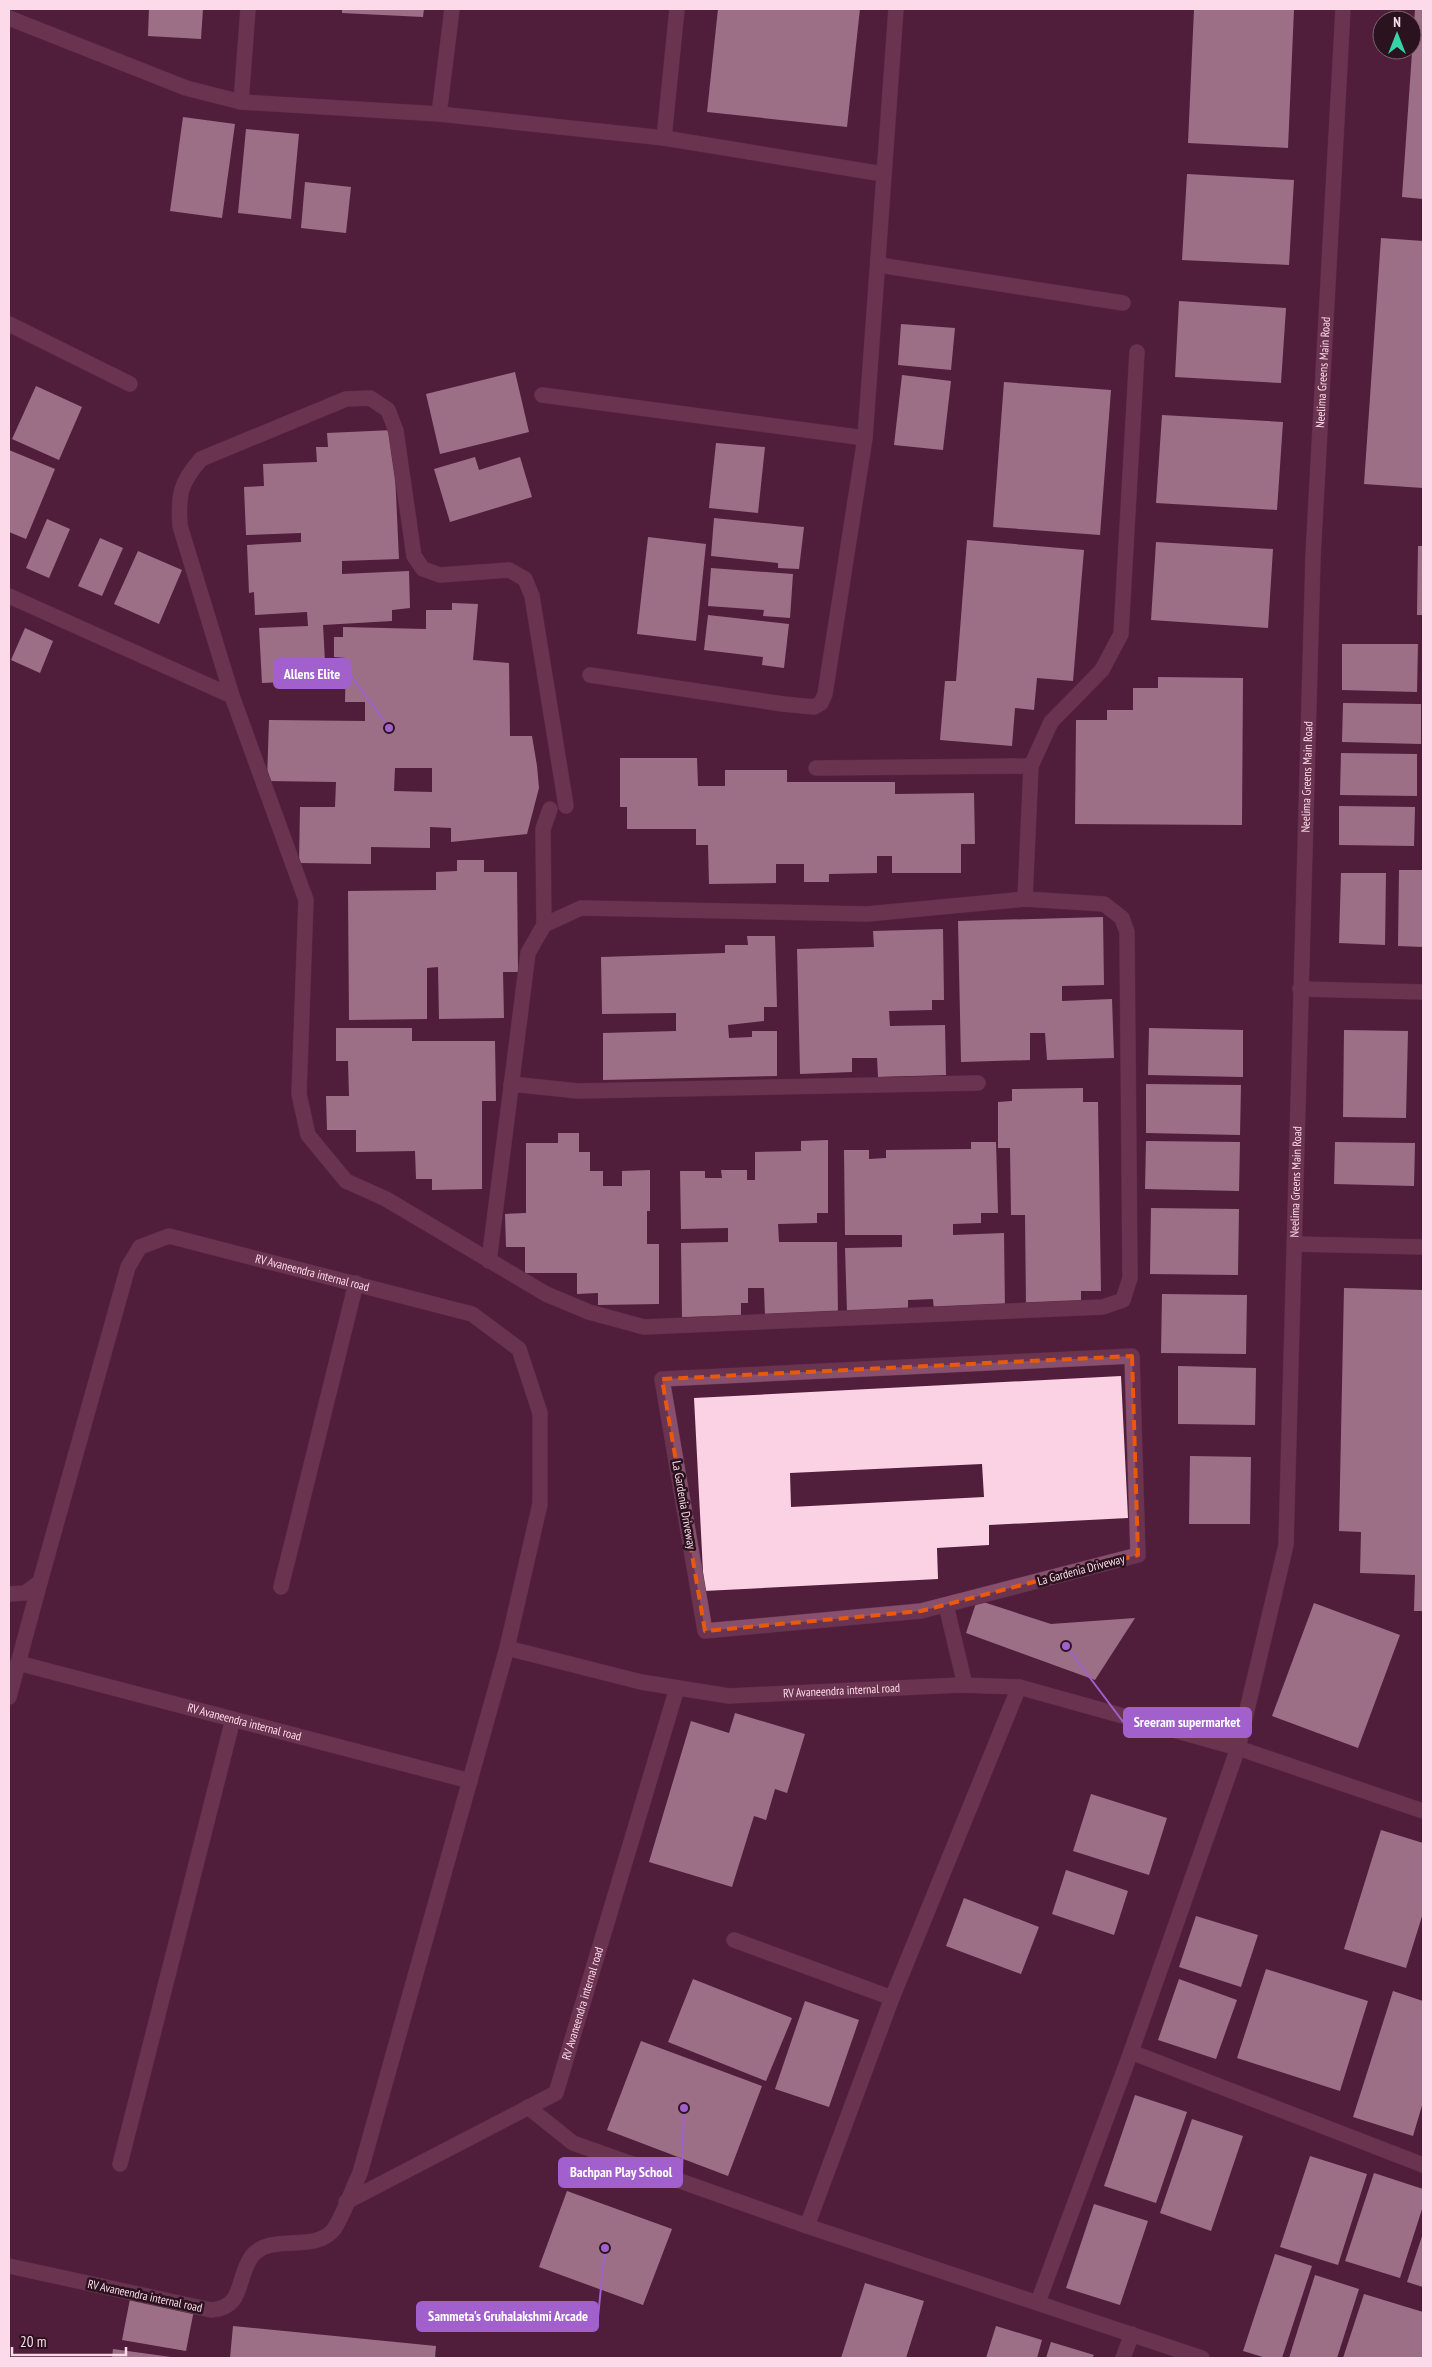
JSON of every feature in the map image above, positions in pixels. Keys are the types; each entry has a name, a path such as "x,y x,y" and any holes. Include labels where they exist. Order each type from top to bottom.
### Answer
{"street":[{"path":"241,102 248,9"},
{"path":"439,114 452,9"},
{"path":"664,138 677,9"},
{"path":"590,674 783,704 814,707 821,703 825,694 865,438 896,9"},
{"name":"Neelima Greens Main Road","path":"1038,2302 1131,2052 1238,1748 1286,1545 1313,557 1343,9"},
{"path":"9,18 186,88 241,102 439,114 664,138 883,174"},
{"path":"879,265 1123,303"},
{"path":"9,324 130,384"},
{"path":"1025,899 1031,766 1051,722 1102,670 1121,634 1136,352"},
{"path":"542,395 865,438"},
{"path":"544,925 581,908 866,914 1025,899 1104,904 1122,918 1127,932 1130,1278 1123,1300 1103,1307 644,1327 589,1312 546,1294 386,1199 346,1181 308,1135 299,1094 306,900 232,696 180,526 178,499 186,476 202,459 346,399 370,398 388,410 396,431 414,556 423,569 440,575 509,570 525,579 532,596 566,806"},
{"path":"9,596 232,696"},
{"path":"816,768 1031,766"},
{"path":"489,1261 528,953 544,925 543,829 550,809"},
{"path":"1300,989 1423,992"},
{"path":"511,1084 578,1091 978,1083"},
{"name":"RV Avaneendra internal road","path":"9,1697 128,1267 140,1247 170,1236 472,1314 519,1349 540,1413 540,1504 507,1648 360,2173 333,2229 320,2239 273,2245 252,2256 233,2302 223,2309 211,2310 9,2266"},
{"path":"1295,1244 1423,1247"},
{"path":"281,1587 356,1283"},
{"name":"La Gardenia Driveway","path":"1132,1356 1138,1555 946,1605 922,1611 705,1631 662,1379 1132,1356"},
{"path":"9,1594 25,1593 40,1582"},
{"path":"946,1605 965,1686"},
{"name":"RV Avaneendra internal road","path":"507,1648 641,1682 729,1696 915,1687 1019,1687 1238,1748 1423,1811"},
{"name":"RV Avaneendra internal road","path":"18,1663 470,1780"},
{"path":"807,2226 892,1998 1019,1687"},
{"name":"RV Avaneendra internal road","path":"346,2202 556,2093 678,1688"},
{"path":"120,2164 234,1719"},
{"path":"734,1940 892,1998"},
{"path":"1131,2052 1423,2165"},
{"path":"528,2107 573,2143 807,2226 1202,2358"},
{"path":"1123,2358 1132,2334"}],"highlighted area":[{"path":"1132,1356 1138,1555 921,1611 705,1631 662,1379"}],"building":[{"path":"149,9 203,9 201,39 148,36"},
{"path":"342,9 424,9 423,17 342,13"},
{"path":"718,9 860,9 847,127 707,112"},
{"path":"1194,9 1294,9 1288,148 1188,143"},
{"path":"1423,9 1423,199 1402,197 1411,60 1422,60 1422,10 1415,10"},
{"path":"183,117 235,124 222,218 170,211"},
{"path":"246,129 299,134 291,219 238,213"},
{"path":"1187,174 1294,180 1289,265 1182,260"},
{"path":"305,182 351,187 346,233 301,228"},
{"path":"1381,238 1423,241 1423,488 1364,484"},
{"path":"1179,301 1286,308 1281,383 1175,377"},
{"path":"901,324 955,328 951,370 898,365"},
{"path":"515,372 529,432 440,454 426,394"},
{"path":"902,375 951,381 943,450 894,445"},
{"path":"1004,382 1111,390 1100,535 993,527"},
{"path":"36,386 82,407 59,460 12,439"},
{"path":"1162,415 1283,422 1277,510 1156,503"},
{"path":"393,430 399,559 342,561 342,574 409,571 410,608 392,610 392,621 323,625 326,680 262,683 259,628 308,626 307,612 255,615 254,592 249,593 247,545 301,542 301,533 246,535 244,487 264,486 263,464 317,462 316,447 328,447 327,433"},
{"path":"716,443 765,447 758,513 709,508"},
{"path":"9,450 55,469 26,539 9,532"},
{"path":"475,457 479,470 520,457 532,497 450,522 434,469"},
{"path":"714,518 804,527 799,569 778,568 778,563 711,556"},
{"path":"47,519 70,529 49,578 26,568"},
{"path":"648,537 706,544 696,641 637,634"},
{"path":"100,538 123,548 102,596 78,586"},
{"path":"967,540 1084,550 1073,681 1037,678 1034,710 1015,708 1012,746 940,740 945,681 956,681"},
{"path":"1156,542 1273,549 1268,628 1151,620"},
{"path":"1418,546 1423,546 1423,615 1417,615"},
{"path":"138,551 182,570 159,624 114,604"},
{"path":"711,568 793,574 790,618 763,616 764,610 708,606"},
{"path":"452,603 478,604 473,660 509,663 510,736 532,736 537,766 539,788 527,834 451,842 451,828 430,827 430,848 371,847 371,864 299,863 300,807 335,807 336,782 267,781 269,720 365,721 365,702 345,702 346,658 334,657 334,637 343,637 343,627 426,629 426,610 452,610","holes":["395,768 432,768 432,792 394,791"]},
{"path":"708,615 789,624 784,668 762,665 763,657 704,650"},
{"path":"25,628 53,641 40,673 11,660"},
{"path":"1342,644 1418,644 1417,692 1342,690"},
{"path":"1158,677 1243,678 1242,825 1075,824 1076,720 1107,720 1107,710 1133,710 1133,688 1158,688"},
{"path":"1343,703 1421,704 1421,744 1342,742"},
{"path":"1341,753 1417,754 1417,796 1340,795"},
{"path":"620,758 697,758 698,786 725,786 725,770 787,770 787,782 895,782 895,794 974,793 975,844 961,844 961,873 892,873 892,856 877,856 877,873 829,874 829,882 804,882 804,864 776,864 776,883 709,884 708,845 696,845 696,829 627,829 627,807 620,807"},
{"path":"1339,806 1415,807 1414,846 1339,845"},
{"path":"457,860 484,860 484,872 517,872 518,972 503,972 504,1018 439,1019 438,967 427,968 427,1019 349,1020 348,891 436,890 436,872 457,871"},
{"path":"1399,870 1423,870 1423,947 1398,946"},
{"path":"1341,873 1386,873 1385,945 1339,943"},
{"path":"1103,917 1104,985 1062,986 1062,1001 1112,999 1114,1058 1047,1060 1045,1033 1030,1033 1030,1060 961,1062 958,921"},
{"path":"943,929 944,1000 932,1000 932,1010 889,1011 890,1026 945,1025 946,1075 878,1077 877,1058 852,1058 852,1072 800,1074 797,949 874,947 873,931"},
{"path":"747,936 775,936 777,1007 764,1007 764,1021 728,1025 729,1038 752,1037 752,1031 777,1031 777,1076 603,1080 603,1033 676,1031 676,1013 602,1014 601,957 725,953 725,945 748,945"},
{"path":"336,1028 412,1028 412,1041 495,1041 496,1101 482,1101 482,1189 432,1190 432,1179 416,1179 415,1151 356,1152 356,1130 327,1130 326,1096 349,1096 348,1061 336,1061"},
{"path":"1149,1028 1243,1030 1243,1077 1148,1075"},
{"path":"1344,1030 1408,1031 1406,1118 1343,1117"},
{"path":"1146,1084 1241,1085 1240,1135 1146,1133"},
{"path":"1083,1088 1083,1102 1098,1102 1101,1291 1081,1291 1081,1305 1026,1307 1025,1215 1011,1215 1010,1148 998,1148 998,1102 1012,1101 1012,1089"},
{"path":"558,1133 579,1133 579,1152 590,1152 590,1171 603,1171 603,1186 622,1186 622,1171 650,1170 650,1211 647,1211 647,1244 659,1244 659,1304 598,1305 598,1293 577,1294 577,1273 525,1273 525,1247 506,1247 505,1214 526,1213 526,1143 558,1143"},
{"path":"828,1140 828,1213 817,1213 817,1223 778,1224 779,1242 837,1242 838,1315 765,1316 764,1288 748,1288 748,1303 741,1303 741,1316 682,1317 681,1243 728,1242 728,1228 681,1229 680,1171 705,1171 705,1178 722,1178 721,1170 747,1170 747,1180 755,1180 755,1152 801,1151 801,1141"},
{"path":"1146,1141 1240,1142 1239,1191 1145,1189"},
{"path":"971,1142 996,1142 998,1213 981,1213 981,1223 953,1224 953,1235 1004,1233 1005,1310 934,1311 933,1299 908,1300 908,1311 847,1312 845,1248 902,1247 902,1235 845,1235 844,1150 869,1150 869,1159 886,1158 886,1150 971,1149"},
{"path":"1335,1142 1415,1143 1414,1186 1334,1184"},
{"path":"1151,1208 1239,1209 1238,1275 1150,1274"},
{"path":"1344,1288 1423,1290 1423,1611 1414,1611 1415,1575 1360,1573 1361,1532 1339,1531"},
{"path":"1162,1294 1247,1295 1246,1354 1161,1353"},
{"path":"1178,1366 1256,1368 1255,1425 1178,1424"},
{"path":"1121,1376 1128,1518 989,1525 989,1545 937,1548 938,1579 704,1591 694,1398","holes":["982,1464 984,1497 791,1507 790,1473"]},
{"path":"1190,1456 1251,1457 1250,1524 1189,1524"},
{"path":"977,1600 1051,1624 1135,1618 1095,1680 966,1633"},
{"path":"1314,1603 1400,1635 1358,1748 1272,1716"},
{"path":"735,1713 805,1734 787,1793 775,1789 766,1820 754,1816 732,1887 649,1862 691,1721 729,1733"},
{"path":"1091,1794 1167,1818 1149,1875 1073,1851"},
{"path":"1381,1830 1423,1843 1423,1913 1406,1968 1344,1949"},
{"path":"1066,1870 1128,1891 1114,1935 1052,1914"},
{"path":"964,1898 1039,1927 1021,1974 946,1946"},
{"path":"1196,1916 1258,1935 1241,1987 1179,1967"},
{"path":"1266,1969 1368,2001 1340,2091 1237,2058"},
{"path":"693,1979 792,2018 766,2081 668,2042"},
{"path":"1179,1979 1237,2000 1216,2059 1158,2040"},
{"path":"1393,1991 1423,2001 1423,2102 1413,2136 1353,2117"},
{"path":"805,2001 859,2020 829,2107 775,2089"},
{"path":"641,2041 762,2086 728,2176 607,2130"},
{"path":"1135,2095 1187,2112 1156,2203 1104,2186"},
{"path":"1192,2119 1243,2136 1211,2231 1160,2213"},
{"path":"1310,2156 1367,2174 1338,2265 1280,2247"},
{"path":"1374,2173 1423,2189 1423,2206 1400,2278 1345,2261"},
{"path":"567,2191 672,2229 643,2305 539,2267"},
{"path":"1094,2204 1148,2221 1120,2305 1066,2288"},
{"path":"1423,2233 1423,2287 1407,2282"},
{"path":"1275,2254 1312,2266 1282,2358 1266,2358 1243,2351"},
{"path":"1315,2275 1359,2289 1337,2358 1289,2358"},
{"path":"865,2283 924,2301 906,2358 841,2358"},
{"path":"1364,2294 1423,2312 1423,2358 1343,2358"},
{"path":"130,2299 194,2310 186,2351 122,2340"},
{"path":"233,2326 436,2346 435,2358 230,2358"},
{"path":"996,2326 1042,2340 1037,2358 986,2358"},
{"path":"1051,2342 1094,2355 1092,2358 1046,2358"},
{"path":"113,2349 171,2357 112,2358"}],"place":[{"name":"Allens Elite","path":"389,728"},
{"name":"Sreeram supermarket","path":"1066,1646"},
{"name":"Bachpan Play School","path":"684,2108"},
{"name":"Sammeta's Gruhalakshmi Arcade","path":"605,2248"}]}
